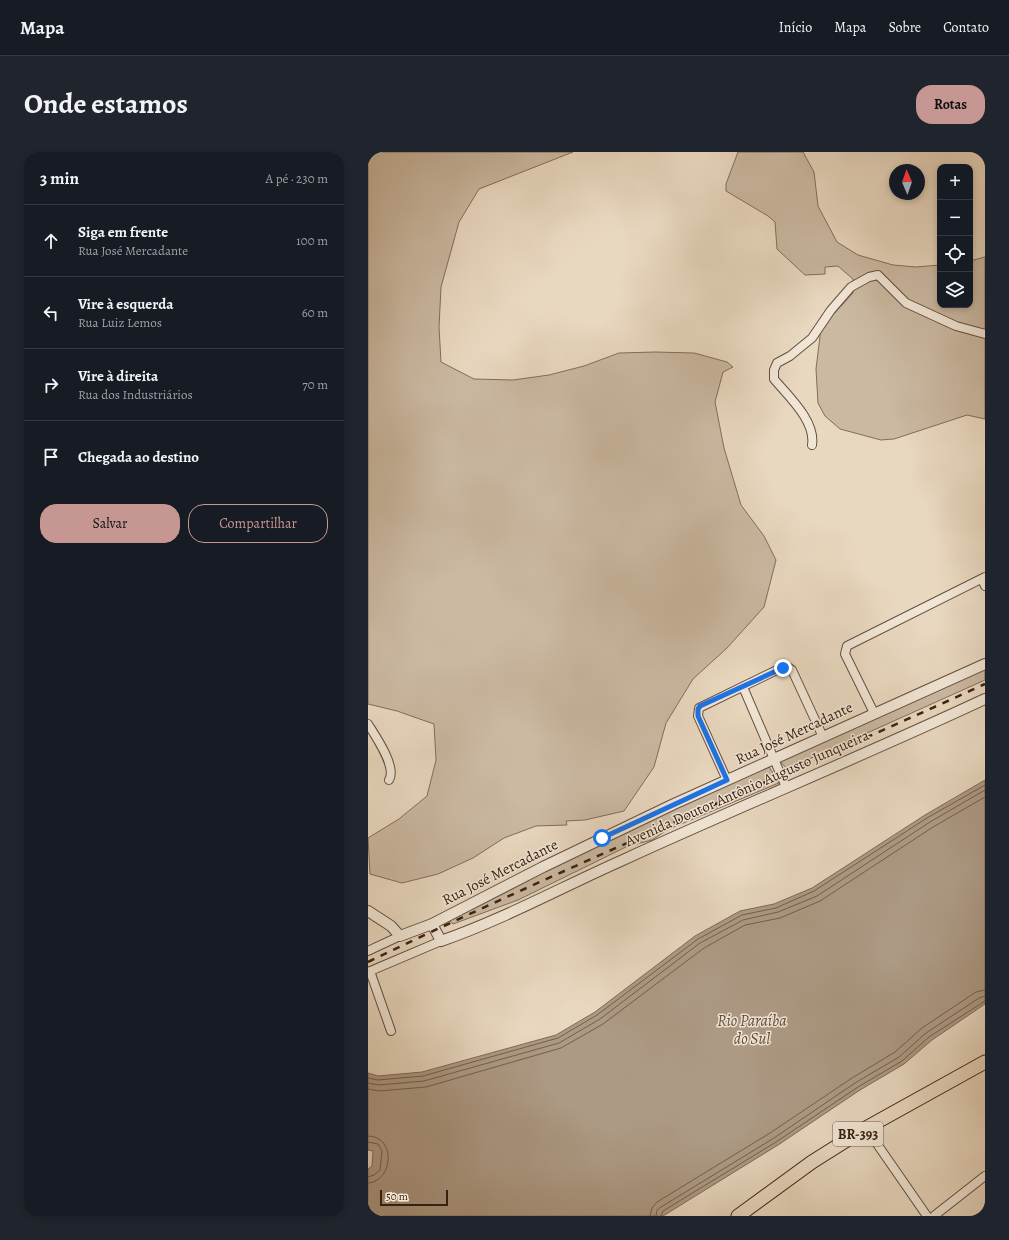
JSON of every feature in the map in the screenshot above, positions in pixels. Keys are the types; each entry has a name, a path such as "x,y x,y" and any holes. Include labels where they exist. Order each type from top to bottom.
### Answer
{"highway":[{"name":"BR-393","path":"738,1216 812,1162 866,1128 985,1062"}],"street":[{"path":"812,445 813,434 794,399 774,379 775,366 812,338 831,310 851,287 869,277 878,275 906,303 956,326 985,334"},
{"path":"874,713 845,654 847,646 984,581"},
{"name":"Rua José Mercadante","path":"400,936 432,924 543,866 727,780 985,664"},
{"path":"727,780 698,716 698,709 700,706 783,668 789,668 792,670 823,738"},
{"path":"743,687 786,787"},
{"name":"Avenida Doutor Antônio Augusto Junqueira","path":"369,971 512,912 622,860 985,700"},
{"path":"368,724 390,764 392,771 389,780"},
{"path":"368,911 387,923 400,936 368,951"},
{"path":"432,924 441,941"},
{"path":"369,971 391,1031"},
{"path":"866,1128 927,1216"},
{"path":"934,1216 985,1176"}],"shaded area":[{"path":"368,152 573,152 479,189 459,222 441,287 439,327 441,362 474,379 513,380 549,375 584,366 619,353 694,353 727,362 733,367 723,372 715,402 724,448 741,505 764,536 776,560 764,607 727,648 693,679 666,723 654,767 624,811 585,820 566,821 567,825 536,826 504,838 473,858 438,874 402,883 370,874 368,838 399,819 427,796 436,760 434,724 397,711 368,704"},
{"path":"738,152 803,152 814,172 818,206 837,242 858,255 893,265 916,267 937,265 937,308 973,308 973,260 985,257 985,419 967,415 894,439 881,440 840,429 825,416 818,403 816,369 821,328 853,293 853,279 838,266 825,267 825,274 805,275 777,249 775,222 768,216 726,191 726,184"},
{"path":"985,666 985,680 787,769 778,759"},
{"path":"768,765 779,783 667,830 652,840 628,846 518,900 453,924 445,917"}],"water":[{"name":"Rio Paraíba do Sul","path":"985,780 985,1004 932,1040 904,1064 860,1090 778,1145 663,1216 368,1216 368,1169 372,1166 373,1151 368,1150 368,1073 378,1076 422,1072 556,1035 595,1012 695,936 740,911 774,904 812,888 925,815"}],"railway":[{"path":"368,962 521,890 985,684"}],"route":[{"path":"602,838 727,780 698,716 698,709 700,706 783,668"}]}
